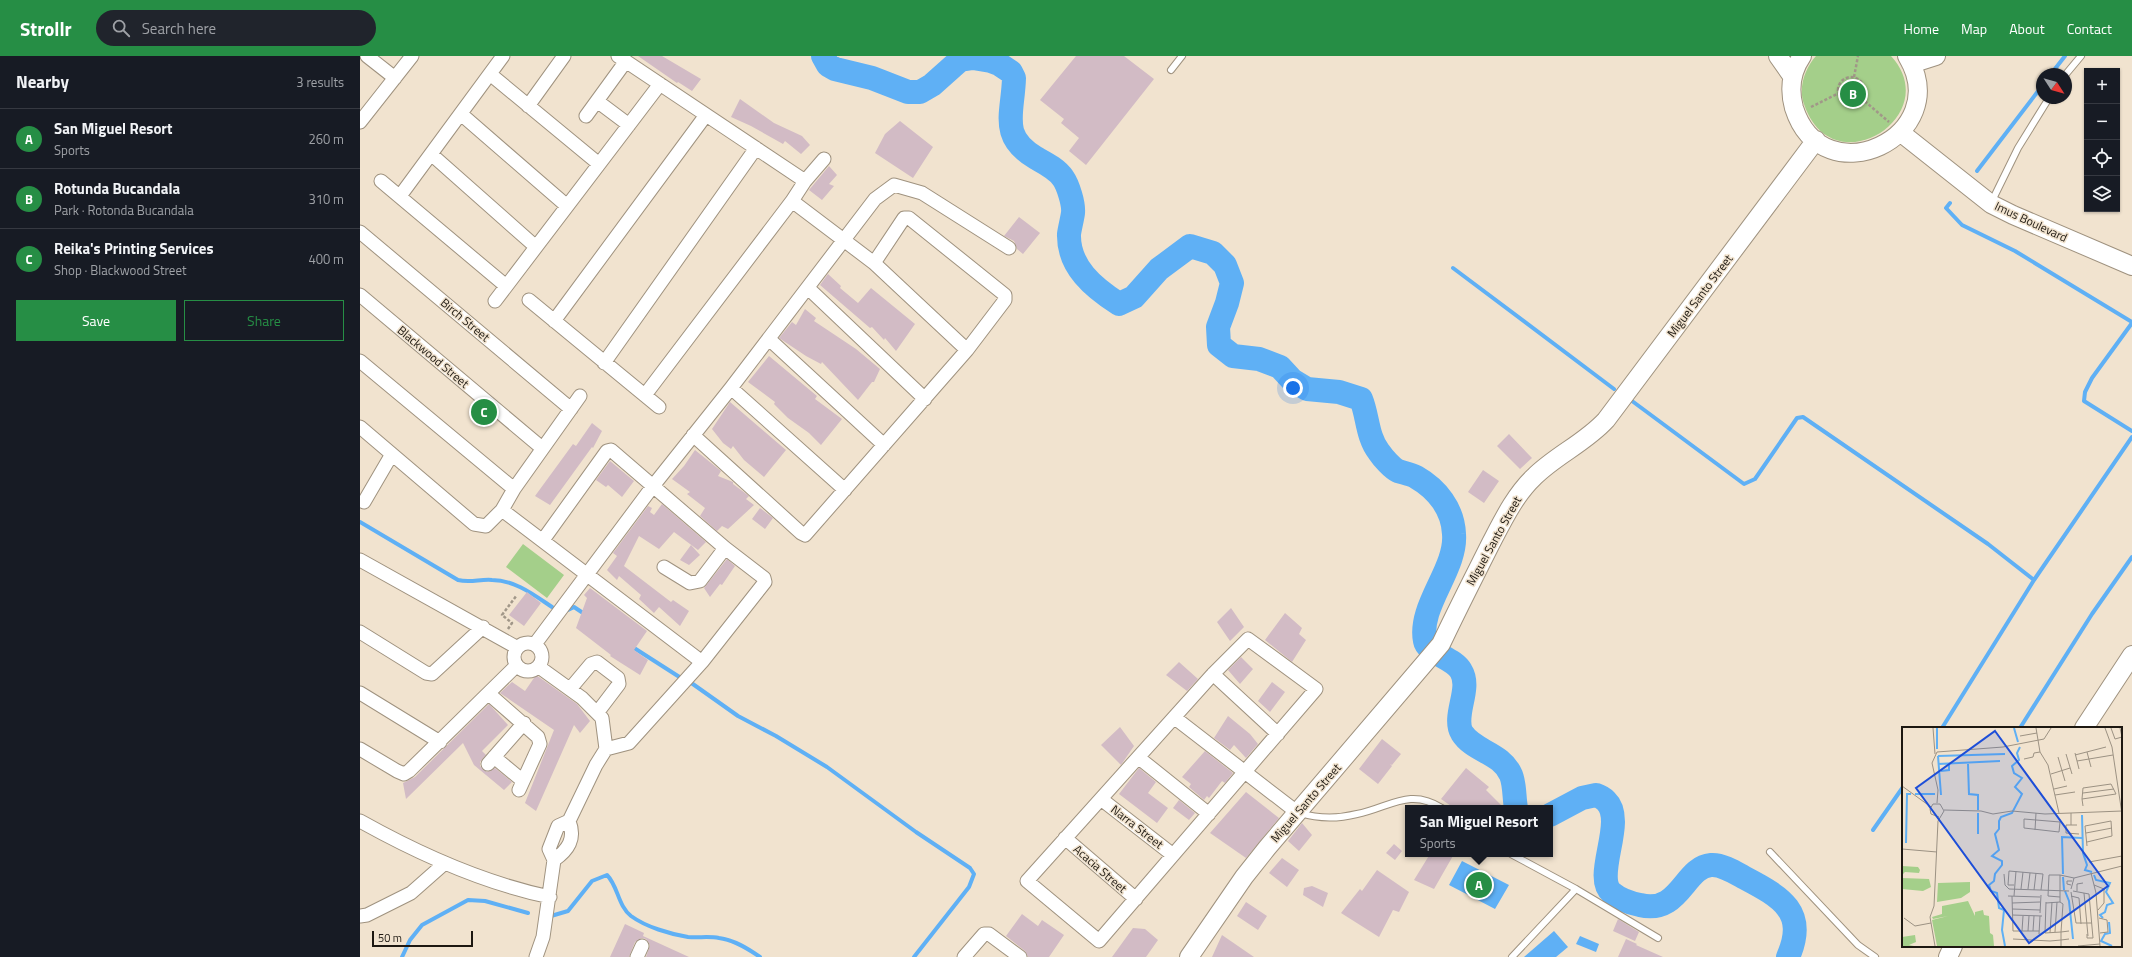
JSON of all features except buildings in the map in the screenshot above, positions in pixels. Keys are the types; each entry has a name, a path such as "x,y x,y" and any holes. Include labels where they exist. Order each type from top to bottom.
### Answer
{"main road":[{"path":"1778,56 1792,76"},
{"path":"1802,56 1792,76 1792,102 1796,114 1803,127 1816,140 1838,151 1851,153 1865,152 1878,148 1890,142 1900,132 1908,122 1917,96 1916,82 1909,60 1936,56"},
{"name":"Imus Boulevard","path":"1900,132 1990,204 2132,266"},
{"name":"Miguel Santo Street","path":"1189,957 1244,877 1441,644 1458,606 1503,520 1524,488 1535,476 1583,441 1606,420 1816,140"},
{"path":"2085,727 2132,655"},
{"path":"1948,957 1953,947"}],"street":[{"path":"367,56 395,78"},
{"path":"362,117 412,56"},
{"path":"400,196 502,56"},
{"path":"528,106 564,56"},
{"path":"586,116 597,101 622,59 805,181"},
{"path":"490,74 599,164"},
{"path":"495,301 660,84"},
{"path":"597,101 629,125"},
{"path":"461,114 567,206"},
{"path":"554,321 706,115"},
{"path":"604,363 756,148"},
{"path":"431,154 536,247"},
{"path":"646,395 792,201 805,181 824,159"},
{"path":"381,181 506,286"},
{"path":"535,644 587,577 653,486 770,339 875,199 894,185 922,193 1009,248"},
{"path":"792,201 874,263 967,350"},
{"path":"693,435 803,535 805,535 967,350 1005,300 1005,295 909,218 904,218 874,263"},
{"name":"Birch Street","path":"360,232 571,408"},
{"path":"808,288 924,399"},
{"name":"Blackwood Street","path":"360,295 542,448"},
{"path":"530,300 604,363 646,395 659,407"},
{"path":"770,339 884,445"},
{"path":"360,361 514,489"},
{"path":"732,388 845,490"},
{"path":"360,427 474,524 486,526 502,510 514,489 542,448 580,396"},
{"path":"543,540 609,450 725,548 762,576 765,582 702,662 629,743 606,749"},
{"path":"364,502 392,454"},
{"path":"502,510 543,540 587,577 702,662"},
{"path":"664,567 690,583 700,581 725,548"},
{"path":"360,560 503,638 516,647"},
{"path":"360,632 426,673 432,674 483,627"},
{"path":"1248,639 1316,689 1099,942 1027,881 1175,718 1213,674 1248,639"},
{"path":"525,642 535,644 541,651 542,659 539,667 531,671 523,671 516,666 512,656 516,647 525,642"},
{"path":"570,689 591,664 597,662 618,678 619,684 597,713"},
{"path":"360,750 404,774 440,742 516,666"},
{"path":"536,957 543,937 550,897 554,860 566,851 570,842 572,829 569,822 596,765 606,749 602,718 582,698 539,667"},
{"path":"1213,674 1278,734"},
{"path":"360,693 440,742"},
{"path":"489,694 524,723 538,737 540,744 521,785 491,760 524,723"},
{"path":"1175,718 1298,813"},
{"path":"1139,758 1209,814"},
{"name":"Narra Street","path":"1101,799 1173,855"},
{"path":"360,821 445,864 522,891 550,897"},
{"name":"Acacia Street","path":"1065,838 1136,899"},
{"path":"360,916 368,916 411,893 445,864"},
{"path":"964,957 984,934 989,934 1020,957"}],"lane":[{"path":"1170,70 1182,56"},
{"path":"2071,68 2081,56"},
{"path":"1990,204 2018,148 2045,104"},
{"path":"1298,813 1315,817 1336,818 1359,814 1401,800 1422,798 1436,805"},
{"path":"1770,852 1858,945 1875,957"},
{"path":"1517,857 1576,889 1658,938"},
{"path":"1512,957 1576,889"}],"path":[{"path":"1854,77 1858,56"},
{"path":"1854,77 1862,84 1864,91 1861,98 1850,102 1843,99 1839,92 1840,84 1842,81 1854,77"},
{"path":"1796,114 1839,92"},
{"path":"1861,98 1900,132"},
{"path":"503,638 512,623 502,615 517,595"}],"green space":[{"path":"1816,56 1891,56 1904,79 1905,101 1895,120 1879,134 1858,142 1837,140 1818,129 1802,98 1802,85 1806,72"},
{"path":"523,544 564,575 547,598 506,567"}],"water":[{"path":"1462,861 1509,885 1495,909 1449,885"},
{"path":"1554,931 1568,947 1556,957 1524,957"},
{"path":"1580,936 1599,944 1596,952 1576,944"}],"waterway":[{"path":"823,56 828,65 835,69 872,78 908,92 920,92 932,85 960,60 973,58 999,64 1011,72 1014,78 1011,123 1013,133 1017,141 1024,150 1051,166 1058,172 1067,185 1072,200 1073,209 1069,234 1070,246 1073,257 1078,266 1092,284 1119,304 1134,297 1159,269 1190,246 1213,253 1225,265 1232,283 1227,303 1218,327 1219,345 1233,356 1259,359 1280,367 1292,380 1307,389 1339,392 1361,399 1372,440 1381,454 1396,470 1416,477 1431,487 1447,508 1451,516 1454,534 1453,547 1450,561 1427,614 1424,628 1425,641 1430,649 1458,666 1461,671 1464,678 1464,694 1459,719 1462,733 1473,744 1501,761 1507,767 1514,787 1516,805"},
{"path":"2056,68 2065,56"},
{"path":"1977,171 2036,94"},
{"path":"1950,203 1946,208 1962,225 2015,251 2132,322"},
{"path":"1453,268 1614,389"},
{"path":"2132,323 2092,378 2085,392 2084,401 2132,431"},
{"path":"1628,398 1744,484 1755,479 1797,418 1803,417 1988,544 2034,580"},
{"path":"1943,727 2034,580 2132,437"},
{"path":"360,522 458,580 492,580 516,585 552,607"},
{"path":"2021,727 2092,614 2132,557"},
{"path":"568,610 574,607 586,615"},
{"path":"631,646 681,678"},
{"path":"690,682 738,716 776,736 827,767 916,832 970,868 974,874 969,887 914,957"},
{"path":"1873,830 1902,788"},
{"path":"1553,813 1582,798 1596,795 1606,801 1611,810 1613,822 1607,862 1607,885 1612,893 1629,902 1653,906 1664,903 1673,897 1694,874 1702,868 1711,865 1729,869 1770,892 1780,899 1788,908 1793,917 1795,928 1788,957"},
{"path":"551,916 568,911 592,881 607,875 614,885 623,907 631,916 644,924 658,930 681,936 715,937 725,939 760,957"},
{"path":"402,957 410,940 422,925 468,900 485,901 528,913"}],"place":[{"name":"Rotunda Bucandala","path":"1853,94"},
{"name":"Reika's Printing Services","path":"484,412"},
{"name":"San Miguel Resort","path":"1479,885"}]}
